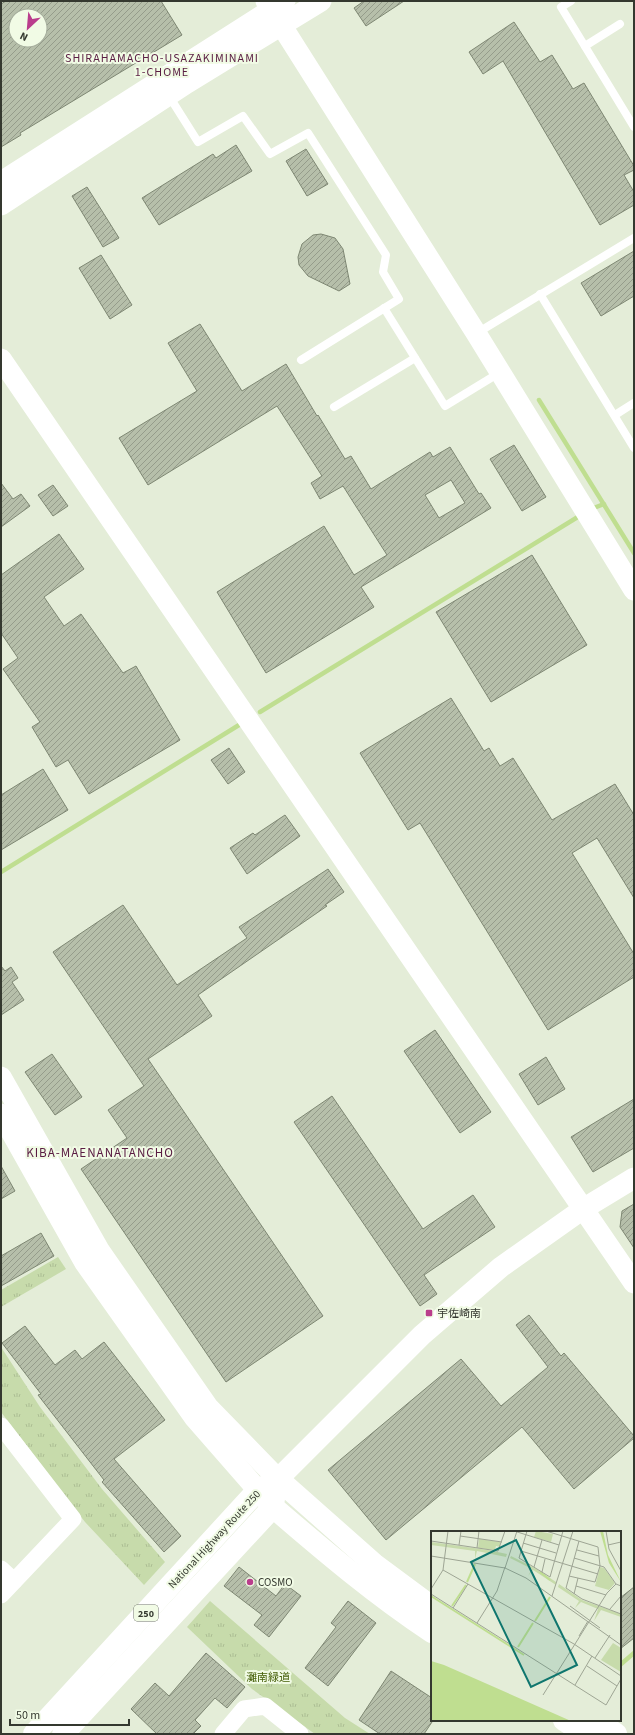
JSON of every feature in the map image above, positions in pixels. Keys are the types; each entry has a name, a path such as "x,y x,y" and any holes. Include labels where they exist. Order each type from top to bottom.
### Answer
{"highway":[{"name":"National Highway Route 250","path":"34,1734 257,1491 278,1479"},
{"path":"278,1479 374,1564 431,1606"},
{"name":"National Highway Route 250","path":"63,1734 273,1507 335,1560 404,1614 431,1631"},
{"path":"566,1721 585,1734"},
{"path":"596,1721 616,1734"}],"street":[{"path":"1,182 276,10 321,1"},
{"path":"1,205 168,95 276,10"},
{"path":"276,10 634,590"},
{"path":"1,360 634,1283"},
{"path":"1,1077 99,1250 208,1407 278,1479"},
{"path":"1,1114 85,1263 194,1417 257,1491 273,1507"},
{"path":"273,1507 278,1479 422,1334 501,1267 583,1209 634,1178"},
{"path":"1,1426 73,1519 1,1595"},
{"path":"1,1569 14,1581"},
{"path":"223,1734 244,1709 265,1706 300,1734"}],"lane":[{"path":"571,1 561,7 634,127"},
{"path":"585,46 620,24"},
{"path":"168,95 198,142 243,116 270,154 308,133 386,255 383,272 399,299 301,360"},
{"path":"476,333 634,238"},
{"path":"540,294 634,448"},
{"path":"384,308 445,406 500,372"},
{"path":"334,407 415,358"},
{"path":"615,415 634,403"}],"green space":[{"path":"58,1257 66,1269 1,1307 1,1290"},
{"path":"1,1347 40,1407 102,1489 165,1562 144,1585 85,1522 1,1412"},
{"name":"灘南緑道","path":"210,1601 345,1718 370,1734 315,1734 252,1689 187,1627"}],"building":[{"path":"6,1 161,1 182,35 20,133 21,135 1,147 1,4"},
{"path":"364,1 404,1 366,26 354,8"},
{"path":"514,22 540,62 552,55 573,89 584,83 634,166 634,170 624,175 634,192 634,205 600,225 503,61 483,74 469,52"},
{"path":"236,145 252,171 159,225 142,198 213,154 216,158"},
{"path":"306,149 328,184 307,196 286,161"},
{"path":"87,187 119,238 103,247 72,196"},
{"path":"321,234 335,238 343,249 350,284 339,291 308,276 299,265 298,257 302,244 313,235"},
{"path":"634,251 634,296 601,316 581,283"},
{"path":"101,255 132,305 110,319 79,268"},
{"path":"200,324 242,391 286,364 345,459 351,456 371,489 430,452 433,457 450,447 479,494 481,493 491,508 361,587 374,607 266,673 217,592 324,526 354,575 387,555 343,486 320,499 311,483 322,476 277,406 148,485 119,438 197,391 168,343","holes":["451,480 465,503 439,518 425,495"]},
{"path":"514,445 546,497 522,511 490,459"},
{"path":"1,483 13,499 21,494 30,506 1,527"},
{"path":"53,485 68,506 53,516 38,495"},
{"path":"59,534 84,569 44,597 64,626 81,614 123,673 136,666 180,740 89,794 68,760 56,767 32,727 40,722 3,669 18,658 1,633 1,575"},
{"path":"532,555 587,645 491,702 436,612"},
{"path":"451,698 484,751 489,748 500,766 513,758 552,820 615,784 634,815 634,898 597,838 572,853 634,954 634,977 548,1030 420,823 408,830 360,753"},
{"path":"229,748 245,772 228,784 211,760"},
{"path":"43,769 68,810 1,850 1,795"},
{"path":"285,815 300,836 247,874 230,848 253,833 255,835"},
{"path":"328,869 344,892 325,905 327,906 198,995 212,1016 148,1059 323,1316 226,1382 81,1169 127,1138 108,1110 144,1086 53,952 123,905 177,985 247,938 239,927"},
{"path":"1,966 5,971 11,967 18,978 12,982 24,1000 1,1015"},
{"path":"435,1030 491,1112 460,1133 404,1051"},
{"path":"52,1054 82,1097 55,1115 25,1072"},
{"path":"546,1057 565,1089 538,1105 519,1074"},
{"path":"332,1096 423,1229 473,1195 495,1227 424,1275 437,1294 420,1306 294,1122"},
{"path":"634,1099 634,1148 593,1172 571,1137"},
{"path":"1,1166 15,1191 1,1199"},
{"path":"634,1204 634,1248 620,1227 622,1211"},
{"path":"41,1233 54,1256 1,1286 1,1256"},
{"path":"529,1315 561,1356 564,1353 634,1436 634,1438 574,1489 522,1427 386,1540 328,1470 461,1359 501,1406 548,1367 516,1325"},
{"path":"25,1326 55,1365 75,1350 82,1359 104,1342 165,1420 114,1459 181,1536 164,1552 102,1482 104,1480 38,1395 41,1394 2,1343"},
{"path":"239,1567 276,1596 285,1584 301,1596 269,1637 254,1625 262,1615 224,1586"},
{"path":"634,1587 634,1638 621,1648 621,1597"},
{"path":"348,1601 376,1623 328,1686 305,1668 336,1627 331,1623"},
{"path":"206,1653 245,1687 227,1708 215,1698 195,1720 201,1726 193,1734 157,1734 131,1709 155,1683 169,1696"},
{"path":"391,1671 431,1697 432,1722 424,1734 380,1734 359,1720"}],"waterway":[{"path":"539,400 634,553"},
{"path":"591,509 604,504"},
{"path":"260,712 581,515"},
{"path":"1,872 239,725"},
{"path":"621,1664 634,1653"}],"place":[{"name":"宇佐崎南","path":"429,1313"},
{"name":"COSMO","path":"250,1582"}],"district":[{"name":"SHIRAHAMACHO-USAZAKIMINAMI 1-CHOME","path":"162,65"},
{"name":"KIBA-MAENANATANCHO","path":"100,1152"}]}
